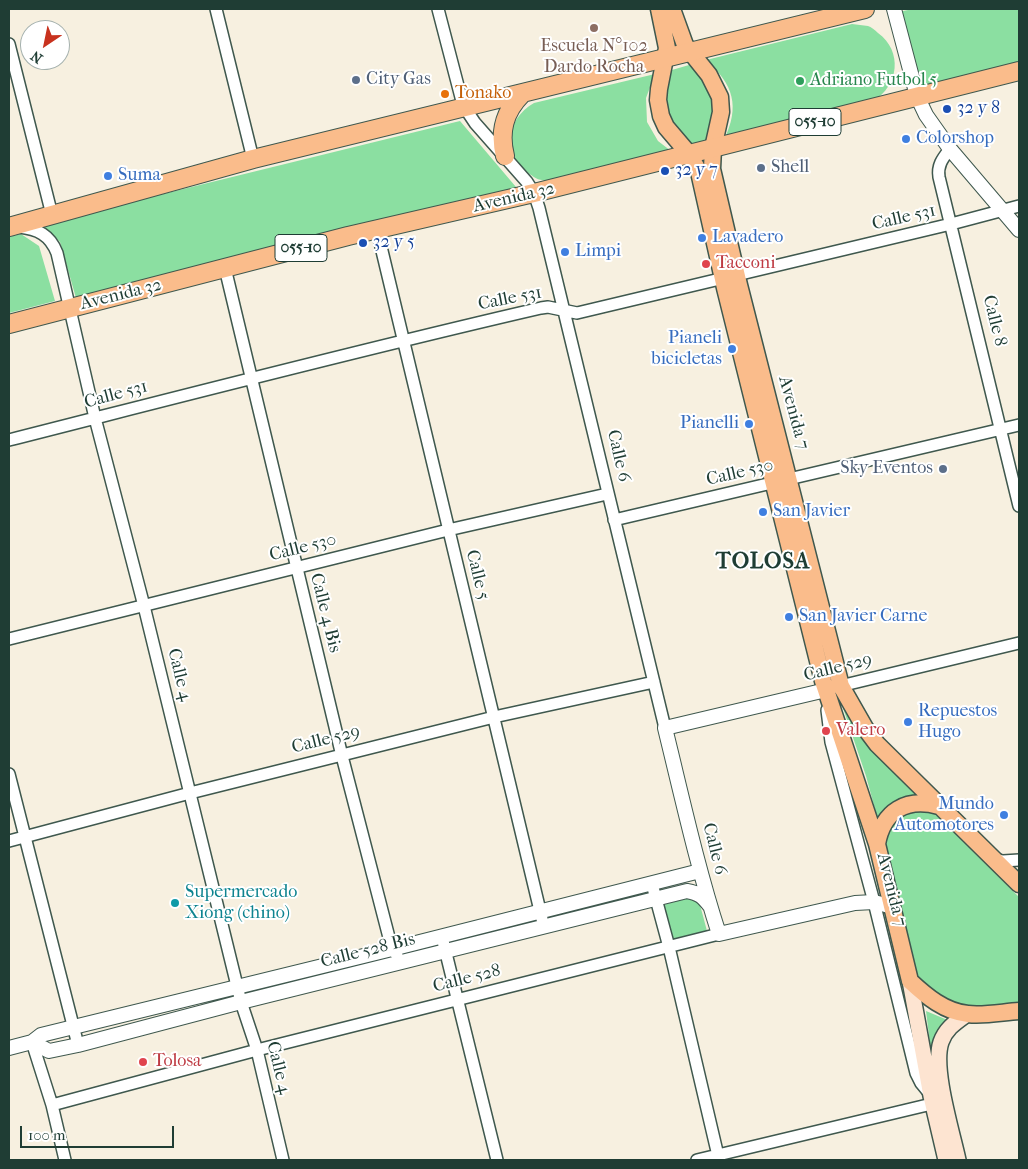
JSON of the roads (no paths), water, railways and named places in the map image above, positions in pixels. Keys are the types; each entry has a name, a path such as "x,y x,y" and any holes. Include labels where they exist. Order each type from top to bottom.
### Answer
{"highway":[{"path":"10,226 253,159 865,9"},
{"name":"Avenida 32","path":"9,324 225,268 534,193 1019,71"},
{"path":"505,156 502,138 504,120 511,106 522,94"}],"main road":[{"name":"Avenida 7","path":"659,9 667,43 658,100 661,116 672,136 689,154 699,172 730,277 834,688 893,908 936,1100 946,1160"},
{"name":"Avenida 7","path":"672,9 681,38 709,75 720,97 721,112 713,148 712,169 730,277"},
{"name":"Avenida 7","path":"834,688 846,697 870,736 1019,884"},
{"path":"877,844 879,832 884,821 898,809 915,803 939,806"},
{"path":"910,981 936,1003 951,1010 967,1014 1019,1011"},
{"name":"Avenida 7","path":"958,1160 936,1100 938,1052 941,1041 951,1025 967,1014"}],"street":[{"path":"216,9 253,159"},
{"name":"Calle 6","path":"438,9 459,96 464,107 475,123 505,156 534,193 541,216 700,871 719,934"},
{"path":"894,9 917,96 926,115 950,149 1019,230"},
{"path":"9,44 52,215"},
{"name":"Calle 8","path":"950,149 940,164 938,171 1019,506"},
{"name":"Calle 531","path":"9,440 403,340 541,308 577,313 1019,206"},
{"name":"Calle 4","path":"10,226 40,231 54,244 57,254 95,418 144,606 241,1002 257,1050 283,1160"},
{"name":"Calle 5","path":"377,230 544,928"},
{"name":"Calle 4 Bis","path":"225,268 342,756 392,950 402,962"},
{"name":"Calle 530","path":"614,520 1019,426"},
{"name":"Calle 530","path":"9,639 448,530 607,494"},
{"name":"Calle 529","path":"665,728 1019,643"},
{"name":"Calle 529","path":"9,841 190,793 494,717 654,682"},
{"name":"Avenida 7","path":"834,688 826,703 832,742 916,1073 921,1083 936,1100"},
{"path":"9,774 78,1045"},
{"path":"994,859 1003,861 1019,860"},
{"name":"Calle 528 Bis","path":"9,1048 32,1042 41,1035 392,950 700,871"},
{"path":"652,884 669,947 719,1158"},
{"name":"Calle 528 Bis","path":"32,1042 48,1051 78,1045 241,1002 687,891 695,892 702,896 710,906"},
{"name":"Calle 528","path":"52,1104 257,1050 719,934 855,903 874,902 893,908"},
{"path":"442,937 497,1160"},
{"path":"32,1042 52,1104 65,1160"},
{"path":"697,1160 719,1158 936,1100"}],"place":[{"name":"Escuela N°102 Dardo Rocha","path":"594,28"},
{"name":"City Gas","path":"356,80"},
{"name":"Adriano Futbol 5","path":"800,81"},
{"name":"Tonako","path":"445,94"},
{"name":"32 y 8","path":"947,109"},
{"name":"Colorshop","path":"906,139"},
{"name":"Shell","path":"761,168"},
{"name":"32 y 7","path":"665,171"},
{"name":"Suma","path":"108,176"},
{"name":"Lavadero","path":"702,238"},
{"name":"32 y 5","path":"363,243"},
{"name":"Limpi","path":"565,252"},
{"name":"Tacconi","path":"706,264"},
{"name":"Pianeli bicicletas","path":"732,349"},
{"name":"Pianelli","path":"749,424"},
{"name":"Sky Eventos","path":"943,469"},
{"name":"San Javier","path":"763,512"},
{"name":"San Javier Carne","path":"789,617"},
{"name":"Repuestos Hugo","path":"908,722"},
{"name":"Valero","path":"826,731"},
{"name":"Mundo Automotores","path":"1004,815"},
{"name":"Supermercado Xiong (chino)","path":"175,903"},
{"name":"Tolosa","path":"143,1062"}],"district":[{"name":"TOLOSA","path":"763,563"}]}
